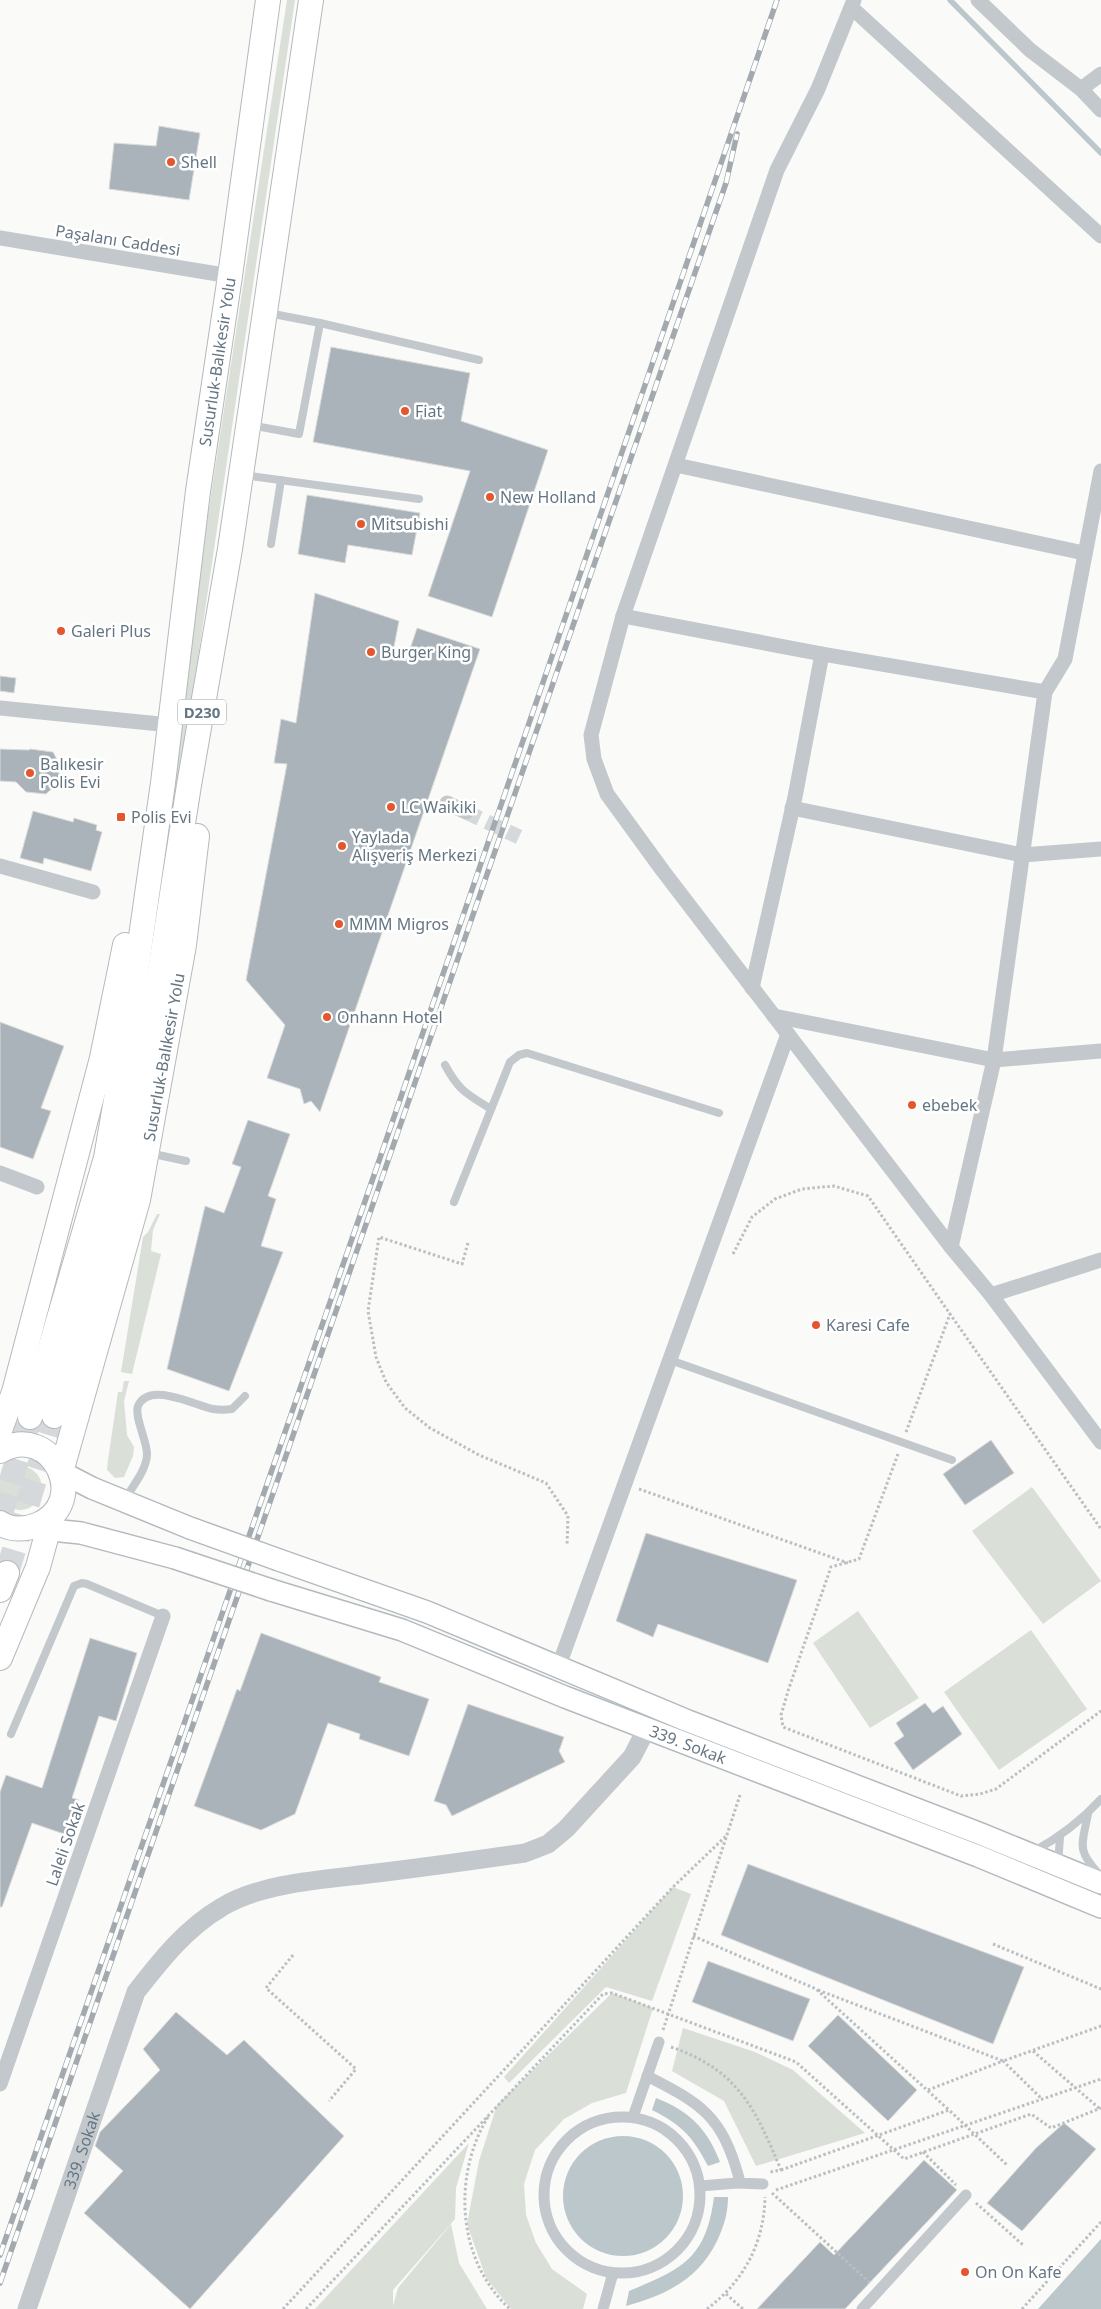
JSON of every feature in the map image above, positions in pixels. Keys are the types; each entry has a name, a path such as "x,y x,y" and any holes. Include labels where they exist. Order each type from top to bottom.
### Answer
{"highway":[{"name":"Susurluk-Balıkesir Yolu","path":"30,1416 106,1158 127,1031 170,725 198,491 268,0"},
{"name":"Susurluk-Balıkesir Yolu","path":"54,1416 128,1153 149,1041 189,785 216,633 241,474 311,0"},
{"name":"Susurluk-Balıkesir Yolu","path":"44,1524 59,1506 63,1495 64,1483 61,1472 135,1210 147,1153 184,945 214,699 216,633"},
{"name":"Susurluk-Balıkesir Yolu","path":"2,1444 102,1058 170,725"},
{"path":"2,1444 20,1444 39,1448 54,1460 61,1472"},
{"path":"0,1522 18,1529 44,1524 38,1568 0,1658"}],"main road":[{"name":"339. Sokak","path":"61,1472 92,1488 190,1528 427,1612 697,1725 1031,1853 1065,1871 1101,1906"},
{"name":"339. Sokak","path":"44,1524 175,1558 402,1630 565,1697 978,1856 1065,1871 1101,1882"}],"street":[{"path":"980,0 1030,50 1081,90 1101,110"},
{"path":"1101,236 853,4 818,89 777,170 623,616 590,735 594,758 607,794 752,988 951,1247 991,1295 1101,1442"},
{"path":"1081,90 1101,74"},
{"name":"Paşalanı Caddesi","path":"0,238 230,276"},
{"path":"676,465 1084,553"},
{"path":"951,1247 994,1060 1045,692 1065,659 1101,471"},
{"path":"623,616 822,654 1045,692"},
{"path":"752,988 792,808 822,654"},
{"path":"0,708 170,725"},
{"path":"448,803 466,812"},
{"path":"792,808 1022,855 1101,849"},
{"path":"0,866 92,892"},
{"path":"774,1016 994,1060 1101,1051"},
{"path":"558,1668 788,1034"},
{"path":"0,1173 37,1188"},
{"path":"991,1295 1101,1260"},
{"name":"Laleli Sokak","path":"0,2084 163,1616"},
{"name":"339. Sokak","path":"28,2309 136,1992 166,1952 188,1932 222,1907 251,1894 303,1882 525,1853 548,1844 566,1829 632,1757 647,1728"},
{"path":"633,2117 659,2042"},
{"path":"647,2076 685,2096 707,2112 732,2149 739,2178 737,2183"},
{"path":"633,2117 658,2125 678,2140 693,2161 700,2186 699,2212 689,2237 672,2256 649,2270 623,2274 597,2271 574,2258 556,2239 545,2215 543,2189 549,2164 563,2142 583,2126 608,2118 633,2117"},
{"path":"700,2186 737,2183 767,2188"},
{"path":"862,2309 966,2195"},
{"path":"603,2309 613,2273"}],"lane":[{"path":"265,312 479,360"},
{"path":"248,425 299,434 320,323"},
{"path":"241,474 419,499"},
{"path":"271,544 281,480"},
{"path":"454,1202 510,1062 519,1055 527,1053 719,1113"},
{"path":"445,1065 455,1084 463,1092 492,1110"},
{"path":"147,1153 186,1161"},
{"path":"670,1360 952,1460"},
{"path":"124,1500 139,1478 147,1456 137,1409 140,1401 158,1394 212,1408 232,1409 245,1396"},
{"path":"12,1734 74,1586 87,1584 163,1616"},
{"path":"1031,1853 1060,1838 1088,1814 1101,1799"},
{"path":"1065,1871 1088,1814"},
{"path":"1060,1838 1065,1871"},
{"path":"1065,1871 1086,1861 1101,1876"}],"path":[{"path":"733,1254 752,1217 775,1199 802,1189 834,1186 868,1196 1101,1530"},
{"path":"468,1244 462,1264 379,1237 368,1311 376,1357 386,1382 405,1408 430,1428 479,1456 546,1483 568,1516 567,1546"},
{"path":"950,1314 859,1560 831,1567 789,1688 781,1715 783,1727 961,1796 980,1794 996,1789 1101,1711"},
{"path":"624,1484 848,1563"},
{"path":"740,1795 659,2042 707,2062 742,2094 754,2110 781,2170"},
{"path":"283,2309 673,1887 726,1836"},
{"path":"693,1936 816,1989 1003,2061 1042,2099"},
{"path":"993,1944 1101,1989"},
{"path":"292,1955 266,1988 356,2069 329,2102"},
{"path":"816,1989 928,2090 1007,2166"},
{"path":"306,2309 603,1994 612,1993 796,2062 904,2159 1031,2114 1051,2128 1100,2109 1033,2050"},
{"path":"928,2090 1101,2026"},
{"path":"767,2188 894,2150 1101,2079"},
{"path":"492,2110 482,2127 473,2150 467,2171 465,2203 468,2230 475,2257 496,2294 510,2309"},
{"path":"879,2290 767,2188 761,2174 781,2170 949,2110"},
{"path":"707,2309 734,2286 753,2256 762,2229 767,2188"},
{"path":"1022,2309 1101,2222"},
{"path":"726,2294 743,2309"}],"shaded area":[{"path":"287,0 295,0 190,712 165,847 208,514"},
{"path":"157,1214 160,1214 153,1230 151,1251 161,1254 132,1374 121,1372 143,1237 148,1232"},
{"path":"124,1381 129,1381 124,1401 127,1435 134,1447 133,1456 124,1477 115,1478 107,1470 118,1392 122,1392"},
{"path":"20,1466 32,1470 38,1476 42,1488 38,1500 32,1506 20,1510 8,1506 2,1500 -2,1488 2,1476 8,1470"},
{"path":"1032,1487 1101,1581 1043,1624 972,1531"},
{"path":"858,1611 919,1698 870,1728 813,1643"},
{"path":"1031,1630 1087,1709 999,1770 944,1692"},
{"path":"673,1887 691,1894 652,2001 606,1987 509,2083 504,2077"},
{"path":"612,1993 653,2008 626,2093 592,2103 564,2119 535,2150 524,2184 526,2215 536,2243 552,2269 587,2294 583,2309 511,2309 486,2278 467,2224 479,2161 497,2105"},
{"path":"683,2028 755,2052 793,2070 865,2133 756,2166 724,2101 672,2071"},
{"path":"656,2098 678,2109 696,2122 709,2139 720,2162 708,2166 692,2139 686,2133 671,2121 652,2110"},
{"path":"623,2136 646,2140 666,2153 679,2173 683,2196 679,2219 666,2239 646,2252 623,2256 600,2252 580,2239 567,2219 563,2196 567,2173 580,2153 600,2140"},
{"path":"469,2143 456,2188 455,2219 393,2290 393,2306 398,2288 451,2224 459,2263 487,2309 315,2309"},
{"path":"714,2197 728,2197 728,2203 724,2225 709,2255 690,2276 679,2284 654,2297 626,2306 629,2291 664,2276 677,2268 698,2248 705,2235"},
{"path":"1101,2239 1101,2309 1038,2309"}],"building":[{"path":"159,126 200,133 189,200 109,189 114,143 156,146"},
{"path":"331,347 470,373 461,421 548,450 492,617 428,596 470,471 313,442"},
{"path":"307,495 420,513 412,555 348,545 345,563 298,554"},
{"name":"Yaylada Alışveriş Merkezi","path":"315,593 399,621 392,657 406,661 417,628 480,649 320,1112 311,1101 304,1104 300,1089 267,1078 285,1025 246,980 287,764 274,763 281,719 296,723"},
{"path":"0,676 16,678 14,693 0,691"},
{"name":"Balıkesir Polis Evi","path":"0,749 30,749 53,752 60,765 58,783 46,794 26,792 16,782 0,781"},
{"path":"33,811 73,822 74,818 97,825 96,830 102,832 91,871 44,858 43,864 20,858"},
{"path":"0,1022 64,1046 41,1108 51,1111 33,1159 0,1147"},
{"path":"248,1120 290,1134 268,1196 276,1199 261,1246 283,1252 229,1391 167,1369 205,1206 224,1213 241,1167 232,1164"},
{"path":"991,1440 1014,1473 965,1505 943,1474"},
{"path":"646,1533 797,1580 768,1663 658,1624 653,1637 616,1621"},
{"path":"261,1633 381,1677 379,1682 429,1699 409,1756 359,1739 360,1734 328,1723 295,1814 261,1830 194,1806 237,1689 240,1691"},
{"path":"90,1638 137,1653 116,1721 99,1716 72,1798 79,1800 67,1835 32,1823 2,1907 0,1907 0,1792 6,1775 42,1788"},
{"path":"925,1703 933,1713 943,1706 962,1734 913,1770 894,1743 904,1736 896,1723"},
{"path":"468,1704 564,1737 559,1751 565,1762 452,1816 446,1805 434,1801"},
{"path":"748,1864 1024,1967 993,2044 721,1935"},
{"path":"708,1961 810,1999 793,2041 692,2002"},
{"path":"176,2012 227,2055 244,2040 344,2136 190,2309 84,2213 123,2171 95,2146 100,2132 160,2070 143,2049"},
{"path":"838,2015 917,2090 888,2121 808,2046"},
{"path":"1064,2123 1096,2149 1022,2231 987,2203 1036,2148"},
{"path":"924,2160 957,2190 845,2309 757,2309 820,2242 834,2255"}],"waterway":[{"path":"950,0 1101,153"}],"tunnel":[{"path":"466,812 519,837"},
{"path":"7,1573 54,1416"},
{"path":"0,1517 30,1417"}],"railway":[{"path":"0,2255 381,1155 777,0"},
{"path":"0,2283 726,183 737,134"}],"place":[{"name":"Shell","path":"171,162"},
{"name":"Fiat","path":"405,411"},
{"name":"New Holland","path":"490,497"},
{"name":"Mitsubishi","path":"361,524"},
{"name":"Galeri Plus","path":"61,631"},
{"name":"Burger King","path":"371,652"},
{"name":"Balıkesir Polis Evi","path":"30,773"},
{"name":"LC Waikiki","path":"391,807"},
{"name":"Polis Evi","path":"121,817"},
{"name":"Yaylada Alışveriş Merkezi","path":"342,846"},
{"name":"MMM Migros","path":"339,924"},
{"name":"Onhann Hotel","path":"327,1017"},
{"name":"ebebek","path":"912,1105"},
{"name":"Karesi Cafe","path":"816,1325"},
{"name":"On On Kafe","path":"965,2272"}]}
